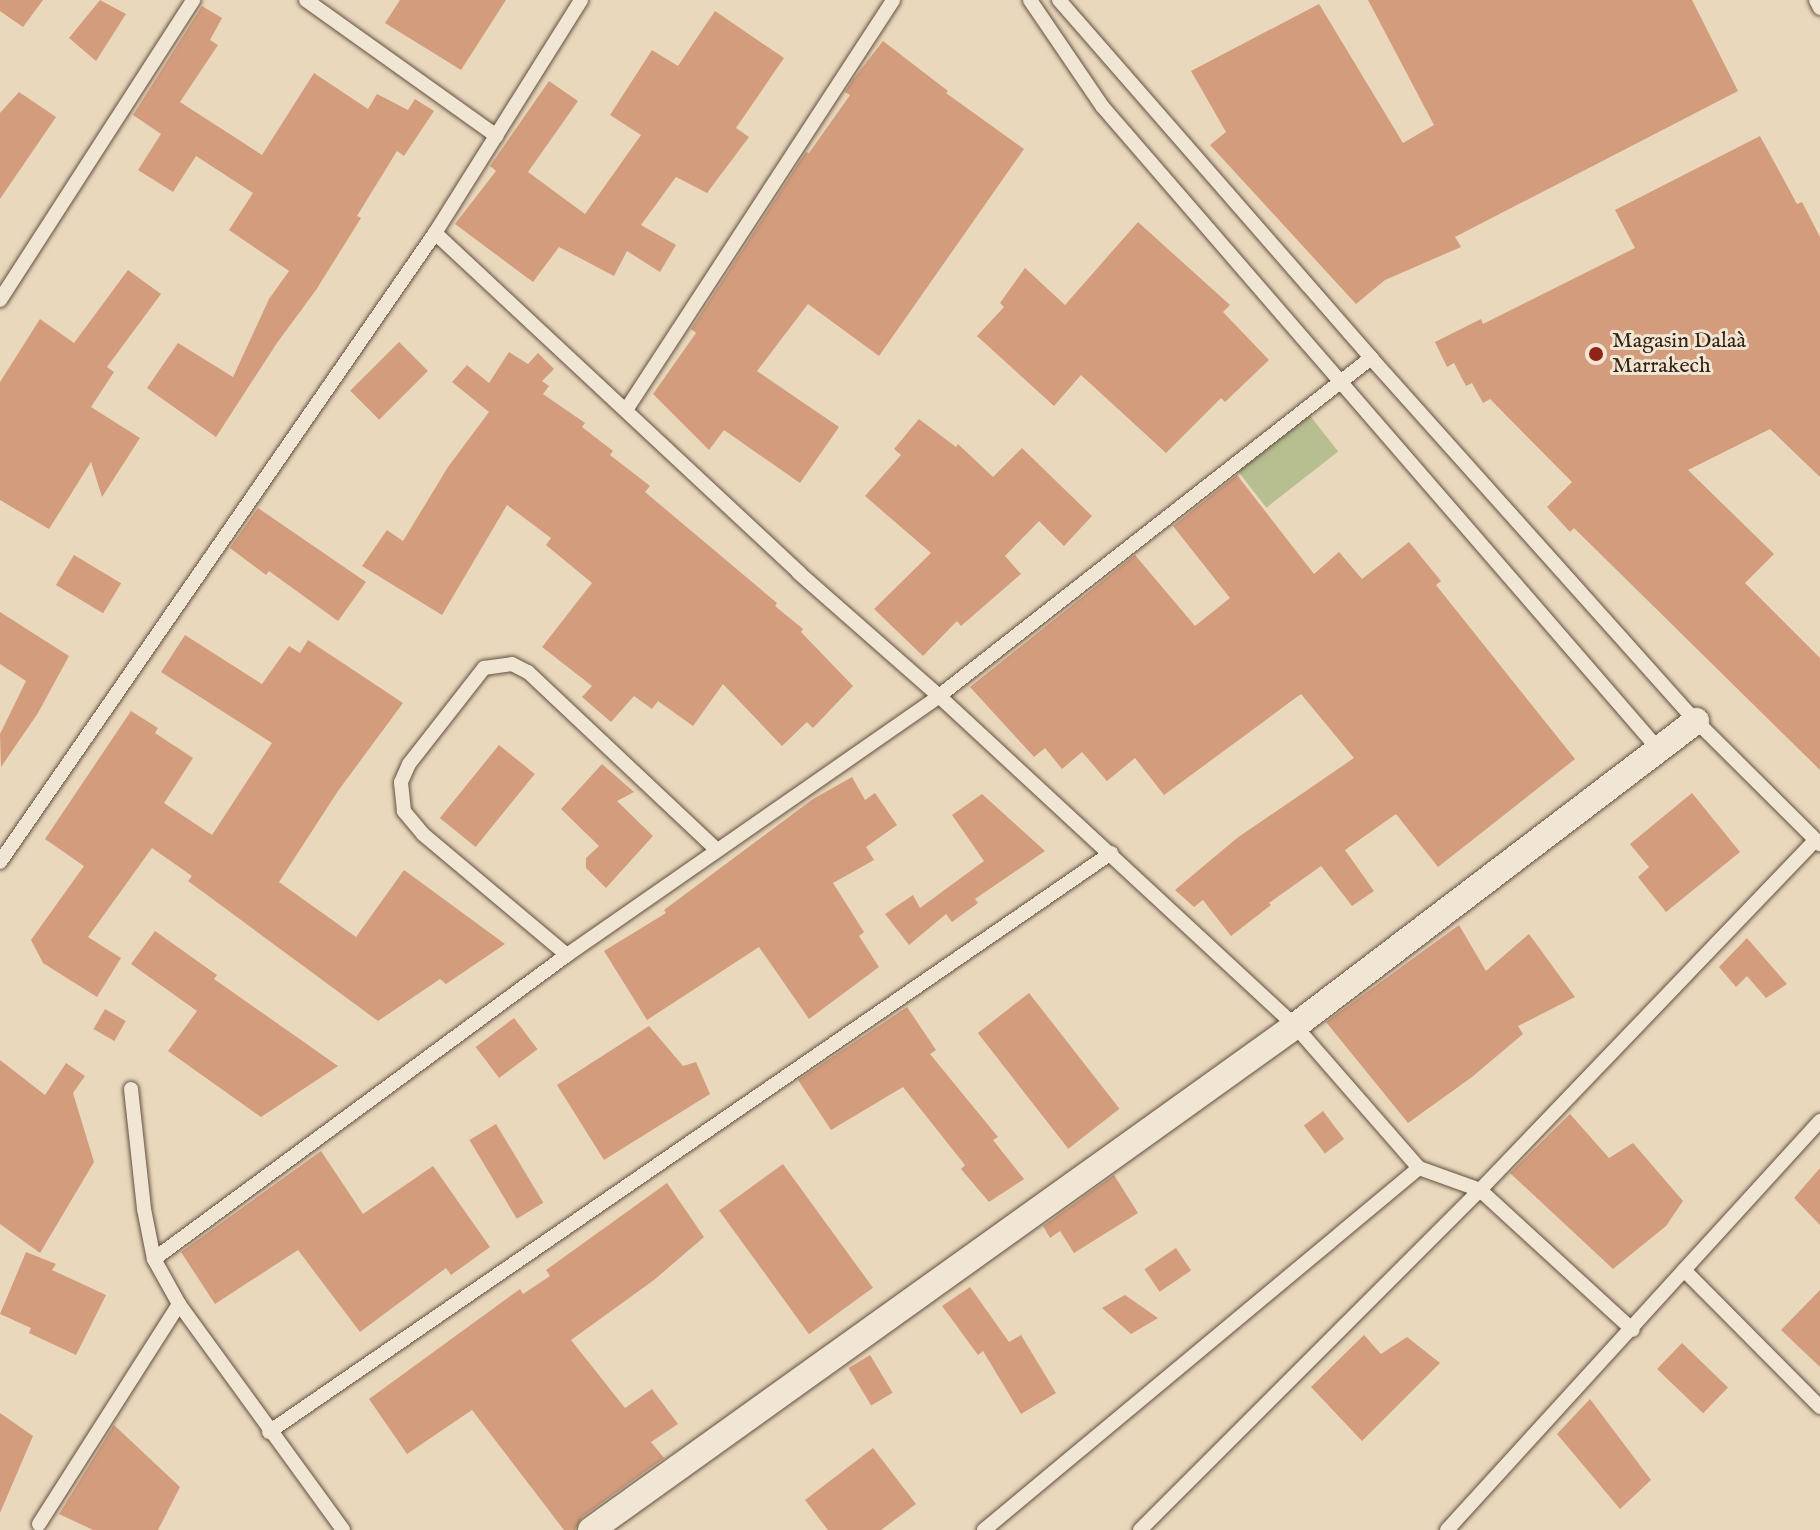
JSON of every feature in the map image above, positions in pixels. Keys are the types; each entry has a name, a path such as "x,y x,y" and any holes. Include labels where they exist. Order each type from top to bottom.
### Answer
{"street":[{"path":"591,1530 1295,1026 1696,721"}],"lane":[{"path":"0,300 193,0"},
{"path":"306,0 497,136"},
{"path":"0,862 435,233 581,0"},
{"path":"626,410 893,0"},
{"path":"1030,0 1102,106 1341,378 1660,751"},
{"path":"1059,0 1371,358 1696,721 1818,842 1480,1190 1140,1530"},
{"path":"1816,0 1820,8"},
{"path":"435,233 799,573 1111,853 1295,1026 1419,1168 1480,1190 1633,1330"},
{"path":"154,1259 567,955 939,696 1341,378 1371,358"},
{"path":"567,955 423,834 404,811 401,782 409,764 484,668 512,664 528,672 716,849"},
{"path":"269,1432 1111,853"},
{"path":"131,1089 154,1259 179,1304 343,1530"},
{"path":"1447,1530 1633,1330 1820,1121"},
{"path":"984,1530 1419,1168"},
{"path":"1684,1270 1820,1407"},
{"path":"39,1524 179,1304"}],"green space":[{"path":"1308,413 1338,452 1266,508 1236,469"}],"building":[{"path":"0,0 43,0 23,27 0,11"},
{"path":"100,0 126,14 96,61 69,38"},
{"path":"400,0 506,0 461,70 385,23"},
{"path":"1368,0 1692,0 1738,91 1455,237 1461,247 1385,280 1356,304 1210,145 1226,132 1191,71 1319,4 1403,143 1434,125"},
{"path":"202,6 222,18 210,40 218,45 180,102 262,155 314,73 368,109 377,94 408,110 415,99 434,111 404,156 397,151 357,216 361,218 316,290 277,343 216,437 147,388 178,343 233,377 269,299 289,271 229,230 253,193 196,156 173,192 138,170 161,134 133,115"},
{"path":"715,11 784,58 736,128 749,137 707,193 676,177 641,225 676,245 660,272 627,251 614,276 559,247 533,282 455,224 496,171 490,166 549,81 578,101 528,172 585,214 641,135 610,115 652,50 678,66"},
{"path":"883,41 948,91 946,93 1024,149 879,356 808,304 757,371 839,427 800,483 724,430 709,450 653,394 696,333 691,329 806,152 809,153 850,95 845,92 852,81"},
{"path":"19,92 56,117 0,199 0,113"},
{"path":"1760,136 1797,204 1802,202 1820,237 1820,477 1770,429 1688,470 1774,554 1745,583 1820,658 1820,770 1574,528 1570,532 1547,507 1572,482 1490,399 1483,403 1472,383 1466,386 1454,363 1447,367 1435,342 1481,319 1483,324 1635,248 1615,210"},
{"path":"1138,222 1230,305 1223,312 1269,360 1225,402 1221,398 1166,453 1081,375 1054,406 977,336 1004,307 1000,303 1025,268 1065,305"},
{"path":"128,270 161,294 107,367 114,372 91,407 140,438 102,497 91,462 49,529 0,500 0,382 40,319 74,343"},
{"path":"399,342 428,371 379,420 350,391"},
{"path":"509,352 528,364 538,353 554,369 542,381 549,386 543,394 585,423 582,427 613,451 610,455 650,486 645,492 777,603 775,606 803,629 801,632 853,686 813,728 807,722 782,746 723,684 693,726 658,701 652,709 634,696 611,722 582,697 592,686 542,647 592,583 546,545 551,538 507,505 442,615 362,566 387,530 403,541 448,467 489,412 452,382 467,365 489,383"},
{"path":"919,419 956,447 958,444 993,477 1022,448 1092,516 1064,546 1039,521 1005,556 1021,574 961,626 957,621 923,656 874,609 931,553 865,496 901,455 894,449"},
{"path":"1237,475 1314,574 1339,552 1362,579 1409,542 1441,581 1436,585 1575,759 1438,867 1396,814 1345,850 1374,891 1352,906 1321,866 1269,903 1271,905 1231,936 1203,900 1194,907 1175,890 1237,838 1354,758 1301,694 1164,795 1135,758 1107,781 1082,752 1062,769 1045,748 1034,757 970,687 1135,555 1195,626 1230,598 1173,526"},
{"path":"258,508 366,582 338,621 269,571 266,575 230,548"},
{"path":"74,555 121,583 103,613 56,585"},
{"path":"0,612 69,656 38,713 1,767 0,734 26,681 0,664"},
{"path":"185,635 262,684 289,646 300,653 308,640 403,703 338,791 279,882 356,937 404,870 505,944 446,984 440,979 378,1021 188,881 192,876 152,848 88,937 121,958 97,997 43,963 31,940 84,866 45,839 131,711 158,728 155,733 193,758 164,803 212,835 272,743 161,672"},
{"path":"499,745 535,774 476,847 440,818"},
{"path":"602,764 634,792 617,801 653,836 606,888 586,868 586,858 599,846 561,809"},
{"path":"852,777 865,800 875,793 897,825 866,847 874,860 833,883 864,932 859,936 879,967 809,1019 759,947 647,1020 604,951 666,913 664,910 813,799"},
{"path":"1692,793 1740,852 1666,912 1638,877 1649,867 1630,844"},
{"path":"982,794 1045,851 975,899 978,903 952,922 946,914 909,945 885,914 913,895 920,908 984,861 952,815"},
{"path":"1459,925 1486,971 1529,934 1575,997 1518,1026 1523,1034 1472,1077 1408,1123 1326,1022"},
{"path":"155,931 217,975 214,979 338,1066 261,1117 168,1051 197,1011 131,964"},
{"path":"1747,938 1787,984 1766,998 1747,976 1736,987 1719,967"},
{"path":"1029,993 1120,1109 1068,1149 978,1033"},
{"path":"907,1007 936,1050 930,1054 998,1137 993,1140 1024,1179 989,1202 961,1169 965,1165 903,1087 831,1130 798,1080"},
{"path":"105,1009 126,1021 114,1041 94,1029"},
{"path":"514,1018 537,1049 499,1078 476,1047"},
{"path":"649,1026 683,1066 696,1062 710,1094 604,1160 557,1085"},
{"path":"0,1060 45,1095 66,1063 85,1076 73,1093 94,1162 40,1253 0,1224"},
{"path":"1323,1111 1344,1139 1325,1153 1304,1125"},
{"path":"1570,1114 1609,1158 1633,1143 1683,1201 1666,1226 1613,1269 1510,1173"},
{"path":"496,1124 543,1203 517,1219 469,1140"},
{"path":"321,1151 363,1214 433,1166 490,1247 451,1275 446,1268 360,1332 298,1250 215,1304 181,1252"},
{"path":"783,1164 873,1288 809,1334 719,1210"},
{"path":"1820,1168 1820,1225 1794,1198"},
{"path":"1114,1175 1138,1213 1074,1253 1060,1231 1050,1238 1043,1226"},
{"path":"667,1183 704,1237 654,1280 571,1340 625,1408 652,1389 678,1424 651,1442 664,1458 582,1517 575,1530 564,1530 472,1410 407,1454 369,1399 520,1289 523,1294 550,1276 546,1270"},
{"path":"1176,1248 1191,1270 1160,1292 1144,1269"},
{"path":"26,1252 56,1264 52,1270 106,1295 76,1355 29,1333 31,1328 0,1314"},
{"path":"970,1287 1009,1342 1021,1335 1056,1393 1021,1414 983,1351 978,1355 942,1306"},
{"path":"1820,1290 1820,1367 1781,1330"},
{"path":"1125,1295 1158,1318 1131,1334 1102,1308"},
{"path":"1364,1335 1381,1354 1407,1337 1440,1363 1362,1441 1311,1387"},
{"path":"1682,1343 1728,1387 1703,1413 1657,1369"},
{"path":"870,1355 893,1393 871,1406 849,1368"},
{"path":"1590,1399 1651,1480 1620,1509 1557,1434"},
{"path":"0,1413 33,1436 0,1513"},
{"path":"114,1425 180,1487 158,1530 93,1530 59,1514"},
{"path":"873,1448 916,1504 881,1530 828,1530 805,1500"}],"place":[{"name":"Magasin Dalaà Marrakech","path":"1596,354"}]}
